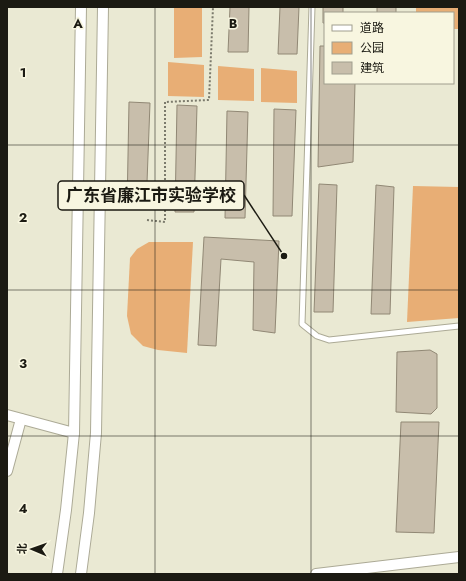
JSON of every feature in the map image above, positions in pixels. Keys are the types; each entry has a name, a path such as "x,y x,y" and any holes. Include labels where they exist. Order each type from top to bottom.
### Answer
{"street":[{"path":"57,574 66,510 74,433 81,7"},
{"path":"81,574 89,513 96,433 103,7"},
{"path":"7,415 74,433"},
{"path":"7,471 21,419"},
{"path":"316,574 459,558"}],"lane":[{"path":"312,7 302,324 316,336 329,340 459,326"}],"path":[{"path":"147,220 165,222 165,102 210,100 213,7"}],"green space":[{"path":"174,7 202,7 202,57 174,58"},
{"path":"416,7 459,7 459,29 454,29 454,12 416,12"},
{"path":"168,62 204,65 204,97 168,96"},
{"path":"218,66 254,69 254,101 218,100"},
{"path":"261,68 297,71 297,103 261,102"},
{"path":"413,186 459,187 459,318 407,322"},
{"path":"149,242 193,242 187,353 158,350 143,346 131,334 127,316 130,258 137,249"}],"building":[{"path":"230,7 249,7 248,52 228,52"},
{"path":"280,7 299,7 297,54 278,54"},
{"path":"323,7 343,7 343,12 324,12 323,23"},
{"path":"377,7 396,7 396,12 377,12"},
{"path":"320,46 324,46 324,84 355,84 353,162 318,167"},
{"path":"129,102 150,103 146,209 127,209"},
{"path":"177,105 197,106 194,212 175,212"},
{"path":"274,109 296,110 292,216 273,216"},
{"path":"227,111 248,112 245,218 225,218"},
{"path":"319,184 337,185 333,312 314,312"},
{"path":"376,185 394,187 390,314 371,314"},
{"path":"204,237 279,241 275,333 253,330 254,262 221,259 216,346 198,345"},
{"path":"430,350 437,354 437,408 431,414 396,412 397,352"},
{"path":"401,422 439,422 434,533 396,532"}],"place":[{"name":"广东省廉江市实验学校","path":"284,256"}]}
